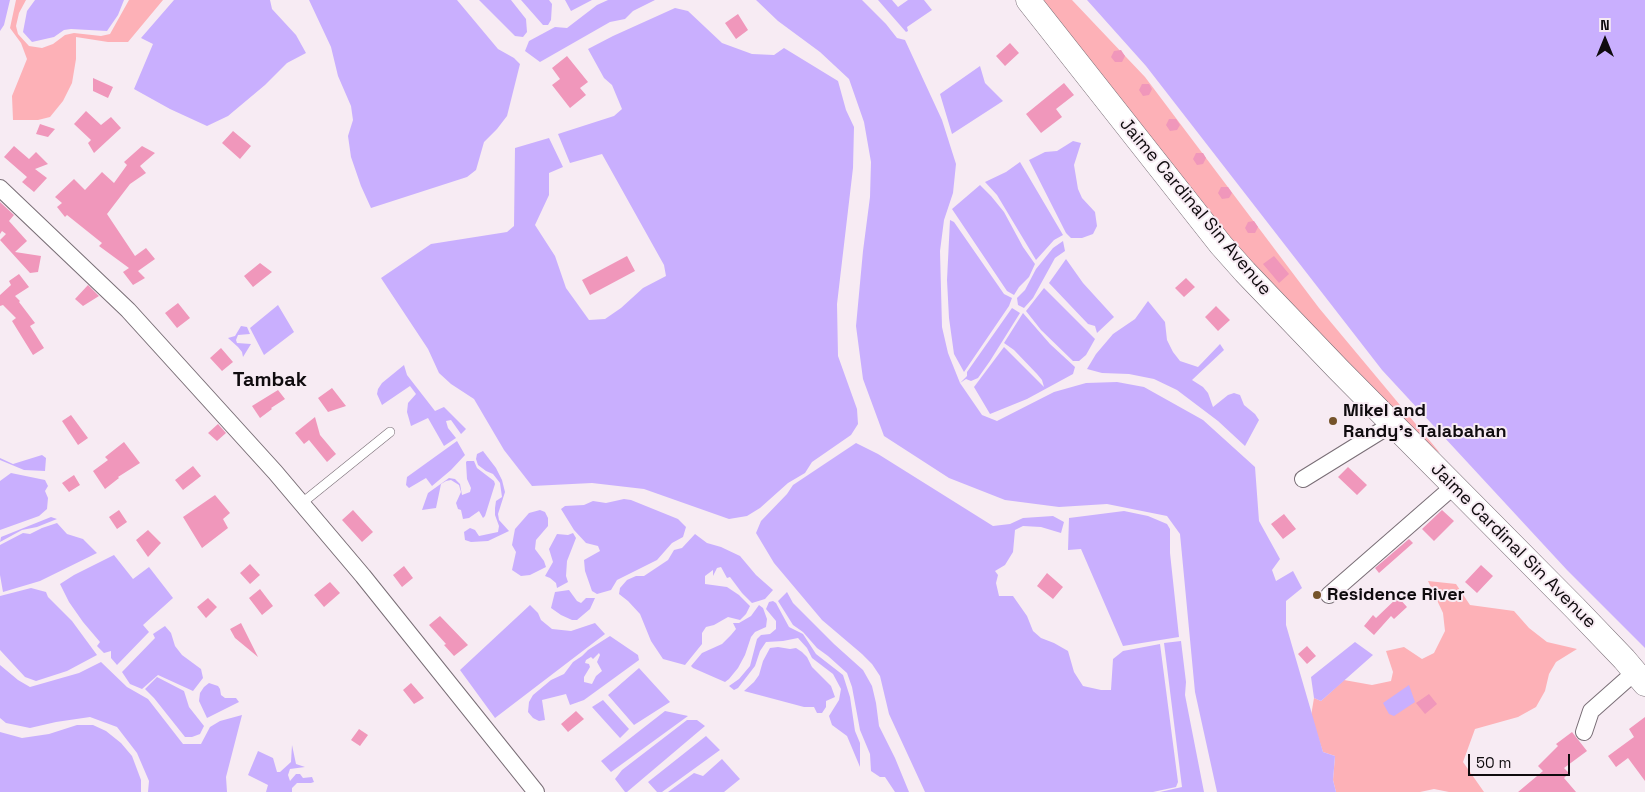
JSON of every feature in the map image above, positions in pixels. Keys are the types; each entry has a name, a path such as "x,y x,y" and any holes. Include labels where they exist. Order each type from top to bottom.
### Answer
{"main road":[{"name":"Jaime Cardinal Sin Avenue","path":"1028,0 1227,252 1325,356 1576,608 1640,678"}],"street":[{"path":"0,188 128,310 302,503 536,792"},
{"path":"1303,479 1392,424"},
{"path":"1329,595 1454,486"},
{"path":"1584,732 1591,711 1640,678"}],"lane":[{"path":"302,503 390,432"}],"shaded area":[{"path":"0,0 10,0 4,25 0,31"},
{"path":"16,0 26,0 19,13 16,26 18,34 29,46 42,48 53,44 65,35 74,33 101,36 110,34 129,0 163,0 128,42 108,42 76,37 76,59 72,83 63,101 50,117 38,120 13,120 12,96 27,59 21,43 10,28"},
{"path":"35,0 124,0 118,15 107,31 64,30 54,37 32,42 23,32 27,11"},
{"path":"174,0 270,0 272,9 296,35 306,53 287,63 265,85 228,116 207,126 170,109 134,89 153,44 141,38"},
{"path":"309,0 457,0 498,49 514,58 520,64 507,116 484,142 476,170 467,177 371,208 351,157 348,136 353,120 351,106 338,76 331,47"},
{"path":"479,0 511,0 526,19 527,32 523,37 515,36"},
{"path":"521,0 549,0 552,4 551,20 548,25 543,25"},
{"path":"565,0 592,0 571,11"},
{"path":"608,0 655,0 633,11 625,19 610,22 540,62 525,51 529,41 555,27 567,28 597,5"},
{"path":"756,0 862,0 897,38 905,40 942,120 956,164 953,193 944,220 940,251 942,327 948,353 960,383 982,415 997,421 1054,392 1086,383 1117,382 1144,387 1203,420 1255,467 1259,521 1280,559 1272,570 1276,581 1293,571 1302,588 1286,601 1286,625 1323,752 1335,756 1333,780 1336,792 1217,792 1195,692 1180,534 1167,516 1107,504 1059,507 1005,500 949,478 884,436 863,379 856,326 870,197 871,162 864,122 849,79 820,52 778,21"},
{"path":"878,0 892,0 898,7 908,0 924,0 932,10 907,27 908,31 906,32"},
{"path":"1037,0 1072,0 1145,77 1319,308 1440,453 1419,439 1270,289"},
{"path":"1087,0 1645,0 1645,648 1567,570 1382,370 1146,66"},
{"path":"675,8 688,11 722,43 752,54 774,55 784,48 838,81 846,110 854,127 853,168 837,304 838,356 857,409 858,424 851,435 812,462 805,473 788,483 760,508 747,516 729,519 644,489 592,483 532,486 504,450 474,399 451,384 439,373 428,349 381,278 431,244 507,232 514,226 515,148 549,138 563,167 549,173 549,195 535,225 555,256 566,288 589,320 605,319 621,308 643,288 666,276 664,265 602,154 570,163 558,134 614,116 622,109 612,85 604,78 588,49"},
{"path":"980,66 985,83 1003,101 952,134 940,94"},
{"path":"1073,141 1081,143 1074,165 1078,189 1082,198 1095,212 1097,226 1093,234 1082,238 1071,238 1066,233 1029,160 1045,152 1057,151"},
{"path":"1020,162 1063,235 1054,240 1036,260 997,195 985,182 1006,172"},
{"path":"980,185 1004,212 1023,247 1035,264 1029,277 1014,295 1007,291 952,209"},
{"path":"950,220 954,222 1004,294 1012,298 1009,306 964,372 954,354 949,318 947,280"},
{"path":"1063,241 1065,251 1055,258 1033,298 1024,308 1018,305 1017,298 1025,290 1036,269 1053,248"},
{"path":"1066,259 1083,283 1114,317 1097,333 1095,326 1088,324 1049,283"},
{"path":"1044,288 1095,339 1086,355 1079,361 1073,361 1041,330 1026,311"},
{"path":"1148,301 1165,322 1167,340 1180,361 1198,367 1220,344 1224,350 1192,380 1203,387 1208,393 1213,407 1228,395 1234,393 1240,395 1244,405 1259,420 1245,446 1218,421 1177,390 1154,379 1129,374 1102,373 1087,369 1096,354 1113,334 1135,319"},
{"path":"278,305 294,332 264,355 250,328"},
{"path":"1012,308 1020,313 978,378 971,381 966,379 960,383 967,376 967,372"},
{"path":"1023,313 1050,344 1075,367 1073,374 1027,399 990,414 974,387 1004,347 1044,387 1042,380 1037,374 1014,350 1004,343"},
{"path":"241,326 247,327 250,334 238,335 237,343 251,344 243,357 242,352 228,338 235,336"},
{"path":"404,365 407,375 435,411 444,407 466,429 461,434 451,420 446,421 448,428 456,438 444,446 428,418 411,426 407,412 408,403 416,394 410,386 382,405 377,394 378,389 382,383"},
{"path":"457,441 465,455 451,470 432,486 426,478 409,488 406,485 407,477"},
{"path":"856,443 878,454 993,526 1010,524 1023,518 1053,516 1064,522 1061,533 1041,527 1023,526 1015,530 1013,552 1005,565 995,571 998,575 996,583 999,596 1013,596 1027,616 1033,631 1041,638 1068,651 1074,672 1083,686 1111,690 1113,659 1123,651 1160,644 1178,782 1176,787 1153,792 925,792 889,714 880,676 862,654 822,620 774,563 756,533 761,521 793,485"},
{"path":"483,451 496,468 502,480 505,492 498,514 499,520 509,531 488,541 471,542 465,540 464,532 470,528 475,530 479,536 498,532 499,526 495,515 495,508 496,501 502,497 500,483 493,474 478,465 477,454"},
{"path":"42,455 46,458 45,471 24,470 0,460 0,458 13,464"},
{"path":"467,461 474,461 477,468 494,481 495,484 485,516 483,518 479,511 469,518 463,519 461,510 458,509 456,503 461,492 459,485 451,480 441,484 436,508 422,510 428,493 449,478 455,479 460,484 462,495 470,492 471,488 467,479"},
{"path":"11,473 45,480 48,486 45,491 48,498 47,509 39,516 0,530 0,481"},
{"path":"624,499 678,519 686,527 683,537 672,543 657,560 617,580 611,590 597,594 592,591 585,571 584,560 600,551 598,546 586,543 574,530 561,509 565,506 584,505 593,501 606,503"},
{"path":"540,510 545,512 548,518 548,526 536,540 535,549 546,567 530,575 521,576 512,570 516,552 512,545 515,529 529,513"},
{"path":"1124,511 1148,516 1167,524 1170,529 1170,553 1179,637 1123,646 1081,549 1068,550 1069,518"},
{"path":"51,517 57,519 37,527 22,530 0,542 1,537"},
{"path":"57,523 67,534 83,539 97,553 40,581 3,592 0,575 0,545 23,533 30,534"},
{"path":"573,533 576,538 567,561 566,576 568,582 557,588 556,583 545,576 553,562 549,549 557,534 568,535"},
{"path":"695,534 707,543 740,556 756,575 773,590 765,599 752,603 730,577 727,578 721,567 717,568 713,576 713,570 705,576 705,584 727,587 750,606 740,620 728,617 706,627 702,633 702,644 685,665 663,659 651,641 640,614 619,594 620,588 627,580 636,576 644,576 668,560 674,550 682,548"},
{"path":"114,555 133,579 149,567 173,598 143,625 149,632 117,665 111,658 111,651 104,653 97,646 100,642 69,602 60,584"},
{"path":"1428,581 1456,584 1470,605 1514,611 1529,628 1547,642 1577,649 1556,662 1549,674 1545,691 1536,707 1518,717 1475,729 1463,762 1484,792 1449,792 1434,789 1420,792 1336,792 1333,780 1335,756 1323,752 1311,716 1314,698 1321,701 1344,680 1372,685 1391,681 1393,672 1386,651 1404,647 1422,659 1434,653 1445,631 1443,613"},
{"path":"31,588 46,592 48,597 72,621 97,655 67,671 36,681 25,677 0,650 0,596"},
{"path":"569,590 577,601 581,603 586,598 595,598 590,609 577,620 561,615 551,608 555,592"},
{"path":"787,592 793,603 863,670 872,686 879,726 909,792 895,792 885,777 880,777 871,771 870,754 860,730 852,687 847,673 793,625 778,601"},
{"path":"773,601 776,603 789,627 803,634 816,654 843,675 850,697 855,731 860,743 860,767 847,736 832,725 829,716 839,700 841,689 833,674 812,658 807,648 798,638 766,642 760,651 755,666 738,688 734,690 729,686 739,679 750,666 757,639 761,635 770,634 776,629 776,621 766,609 769,602"},
{"path":"530,605 538,613 541,620 552,629 571,631 595,623 605,634 495,718 460,670"},
{"path":"759,605 763,608 767,619 766,627 755,632 751,637 745,655 729,679 725,682 691,666 702,653 722,644 736,629 733,623 739,623 751,616"},
{"path":"165,626 171,633 175,646 182,655 201,669 203,678 193,691 158,675 142,689 130,684 122,672 155,638 153,634"},
{"path":"610,636 638,655 639,660 584,700 570,705 566,694 542,700 545,720 539,721 533,718 528,712 529,702 533,695 551,680 564,674 573,662","holes":["599,653 597,662 602,671 596,676 592,684 584,682 584,677 590,667 589,664 585,663 586,660 591,657 593,659"]},
{"path":"1181,641 1186,682 1185,695 1204,792 1160,792 1182,787 1164,643"},
{"path":"1355,642 1373,655 1321,701 1314,698 1311,677"},
{"path":"770,648 796,648 802,652 812,667 831,686 835,697 826,701 826,707 822,713 817,713 814,707 804,707 744,691 759,675 763,661"},
{"path":"101,662 127,687 148,699 183,744 201,744 210,727 220,721 242,715 226,777 227,792 148,792 149,781 137,753 117,727 90,717 30,728 6,723 0,718 0,665 30,687 79,673"},
{"path":"639,668 670,702 634,725 608,695"},
{"path":"157,677 184,691 189,707 204,726 200,734 185,737 145,689"},
{"path":"209,683 218,686 221,695 225,698 236,698 239,702 207,718 199,701 200,693"},
{"path":"1409,685 1415,702 1394,716 1389,714 1383,703"},
{"path":"603,700 629,729 620,738 592,707"},
{"path":"665,711 688,716 611,772 601,761"},
{"path":"687,720 697,720 705,726 625,792 615,779 622,770"},
{"path":"77,725 93,725 106,731 121,743 132,756 141,780 141,792 0,792 0,732 22,738 49,734"},
{"path":"706,736 720,750 662,792 657,792 648,782"},
{"path":"292,745 296,764 305,767 290,769 288,775 290,781 296,774 300,774 303,778 312,777 314,782 297,783 292,788 292,792 266,792 268,785 248,775 258,751 273,758 277,772 280,772 291,762"},
{"path":"722,759 740,779 724,792 668,792 694,773 703,776"}],"building":[{"path":"738,14 748,30 736,39 725,23"},
{"path":"1010,43 1019,53 1005,66 996,56"},
{"path":"1121,50 1125,56 1122,62 1115,62 1111,57 1114,51"},
{"path":"567,56 588,82 580,88 586,95 570,108 552,85 560,79 552,68"},
{"path":"93,78 113,87 108,98 93,91"},
{"path":"1064,83 1074,95 1056,109 1062,117 1041,133 1026,114"},
{"path":"1142,84 1149,84 1152,89 1149,95 1143,96 1139,90"},
{"path":"86,111 101,125 111,117 121,128 94,153 88,143 91,140 74,124"},
{"path":"1169,119 1176,119 1180,125 1177,130 1170,131 1166,125"},
{"path":"40,124 55,129 48,137 36,134"},
{"path":"233,131 251,146 240,159 222,143"},
{"path":"14,146 29,159 36,152 48,164 35,169 47,178 34,192 22,182 27,177 4,157"},
{"path":"142,146 155,153 140,166 146,173 130,184 107,214 135,256 146,248 155,259 138,271 145,278 133,285 123,272 129,268 99,246 102,243 67,215 65,217 57,207 62,203 55,197 74,179 85,190 102,172 114,183 127,165 124,162"},
{"path":"1196,153 1203,153 1206,158 1203,164 1197,165 1193,159"},
{"path":"1221,187 1228,187 1232,193 1229,198 1222,199 1218,193"},
{"path":"0,202 14,215 9,221 27,241 15,252 41,256 38,272 30,273 0,240 6,234 2,231 0,234"},
{"path":"1254,221 1258,227 1255,233 1248,233 1245,228 1248,222"},
{"path":"627,256 635,271 590,295 582,280"},
{"path":"1274,256 1289,274 1279,283 1263,264"},
{"path":"260,263 272,272 253,287 244,276"},
{"path":"19,274 29,287 15,296 35,323 30,326 44,348 33,355 12,321 16,318 3,305 0,306 0,295 11,285 9,281"},
{"path":"1186,278 1195,287 1184,297 1175,288"},
{"path":"88,285 99,296 83,306 75,299"},
{"path":"178,303 190,318 177,328 165,313"},
{"path":"1216,306 1230,320 1218,331 1205,317"},
{"path":"221,348 233,362 222,371 210,358"},
{"path":"332,388 346,406 328,412 318,398"},
{"path":"278,390 285,399 260,418 252,406"},
{"path":"71,415 88,438 78,445 62,421"},
{"path":"315,417 320,435 336,454 327,462 309,440 304,444 295,433"},
{"path":"218,424 226,433 217,441 208,433"},
{"path":"124,442 140,463 118,477 105,489 93,471 108,460 105,457"},
{"path":"193,466 201,476 183,490 175,480"},
{"path":"1348,467 1367,485 1357,495 1338,477"},
{"path":"74,475 80,485 69,492 62,483"},
{"path":"215,495 230,513 223,519 228,528 202,548 183,517"},
{"path":"119,510 127,522 117,529 109,517"},
{"path":"353,510 373,532 362,542 342,520"},
{"path":"1442,510 1454,521 1434,541 1422,529"},
{"path":"1284,514 1296,529 1283,539 1271,524"},
{"path":"148,530 161,543 148,557 136,540"},
{"path":"1409,539 1413,543 1379,573 1375,568"},
{"path":"250,564 260,575 250,584 240,573"},
{"path":"1481,565 1493,576 1477,593 1465,582"},
{"path":"404,566 413,578 402,587 393,575"},
{"path":"1047,573 1063,587 1053,599 1037,586"},
{"path":"330,582 340,593 324,607 314,595"},
{"path":"260,589 273,606 262,615 249,598"},
{"path":"1398,597 1407,607 1394,619 1391,616 1374,635 1364,626 1373,615 1376,618"},
{"path":"208,598 217,607 206,618 197,607"},
{"path":"440,616 468,645 454,656 429,625"},
{"path":"241,623 258,657 235,638 230,629"},
{"path":"1307,646 1316,656 1307,664 1298,654"},
{"path":"411,683 424,698 414,704 403,690"},
{"path":"1429,694 1437,704 1425,714 1416,703"},
{"path":"576,711 584,719 568,732 561,724"},
{"path":"1645,717 1645,781 1628,758 1616,767 1608,756 1634,737 1629,729"},
{"path":"359,729 368,735 360,746 351,740"},
{"path":"1572,732 1587,751 1564,768 1569,773 1564,778 1576,792 1518,792 1543,771 1538,766 1558,746 1556,744"}],"place":[{"name":"Mikel and Randy's Talabahan","path":"1333,421"},
{"name":"Residence River","path":"1317,595"}],"district":[{"name":"Tambak","path":"270,381"}]}
